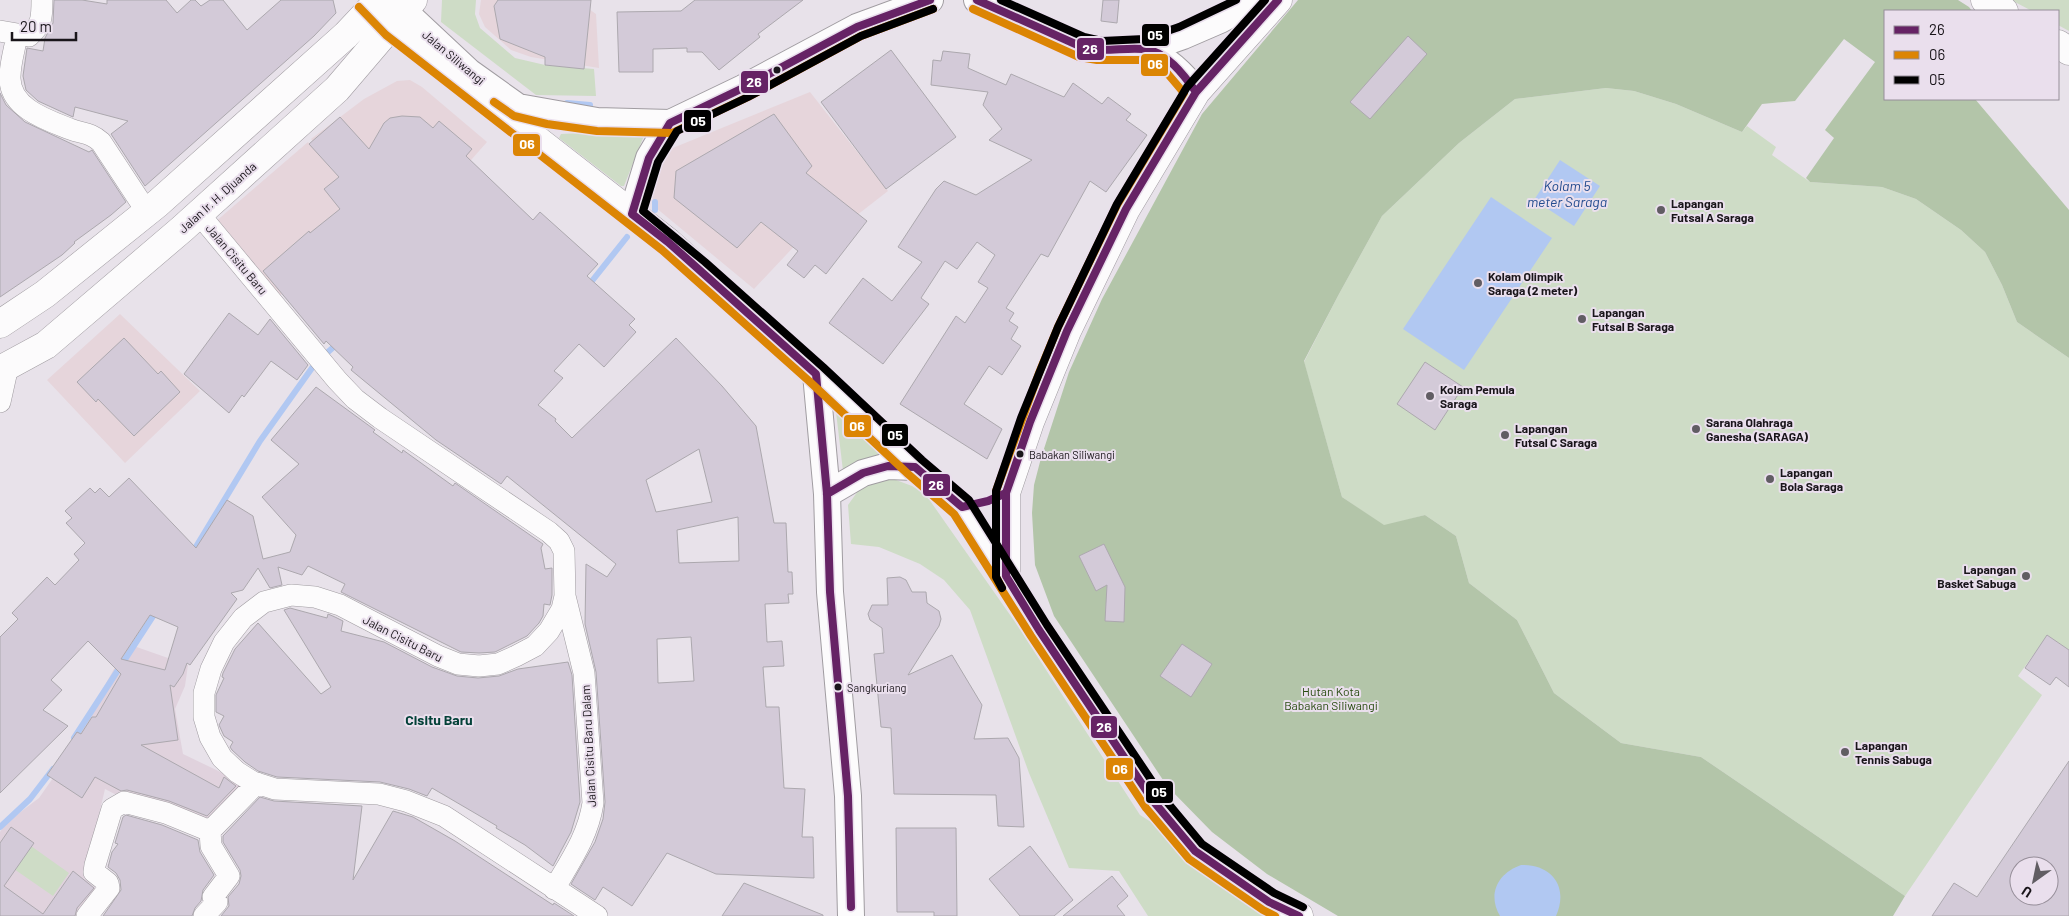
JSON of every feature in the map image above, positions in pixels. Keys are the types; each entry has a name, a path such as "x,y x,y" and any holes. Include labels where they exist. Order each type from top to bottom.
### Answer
{"main road":[{"path":"1006,576 1006,493 1030,422 1067,332 1126,209 1196,92 1278,0"},
{"path":"1985,0 2002,10"},
{"path":"0,324 45,294 147,212 335,45 388,6"},
{"name":"Jalan Siliwangi","path":"388,6 632,214 668,242 816,374 915,467 962,507 1039,630 1154,802 1195,850 1269,902 1299,916"},
{"name":"Jalan Ir. H. Djuanda","path":"4,368 46,345 206,223 337,89 388,6"},
{"path":"962,507 988,501 1006,493"}],"street":[{"path":"42,0 42,15 38,28 29,36 9,33 11,86 26,109 72,129 92,134 101,142 147,212"},
{"path":"632,214 649,158 670,123 743,88 857,27 930,0"},
{"path":"977,0 1081,47 1101,50 1146,49 1220,20 1256,0"},
{"name":"Jalan Siliwangi","path":"388,6 469,72 518,107 597,121 670,123"},
{"path":"1146,49 1175,67 1196,92"},
{"name":"Jalan Cisitu Baru","path":"206,223 355,399 380,418 541,526 559,541 564,551 565,596 562,609 549,631 535,646 498,664 478,666 458,664 438,656 340,606 315,597 291,595 264,602 243,618 224,642 211,669 204,693 204,717 210,737 222,758 237,772 257,784 275,789 379,794 406,801 444,816 597,916"},
{"path":"0,402 4,368"},
{"path":"816,374 826,494 830,592 848,796 849,913"},
{"path":"826,494 863,473 888,466 915,467"},
{"name":"Jalan Cisitu Baru Dalam","path":"554,888 585,834 590,822 593,803 584,673 565,596"},
{"path":"204,916 217,902 213,897 229,876 211,846 210,831 257,784"},
{"path":"87,916 109,888 108,884 94,872 112,809 124,802 166,813 210,831"}],"shaded area":[{"path":"481,0 576,0 596,14 599,68 531,57 511,50 485,27 479,14"},
{"path":"410,80 422,87 487,142 388,254 378,217 311,139 364,99 397,81"},
{"path":"810,92 888,191 852,219 834,204 754,289 655,207 651,192 663,152"},
{"path":"308,142 374,217 277,298 214,223"},
{"path":"120,314 200,391 125,463 47,380"},
{"path":"128,644 188,665 185,686 175,709 183,754 262,792 218,835 141,794 136,805 105,789 84,878 100,892 82,916 0,916 0,832 6,823 39,798 53,778"}],"green space":[{"path":"442,0 476,0 475,14 480,28 515,58 545,65 594,69 596,96 536,95 441,22"},
{"name":"Hutan Kota Babakan Siliwangi","path":"1298,0 1958,0 1969,7 1971,10 1884,10 1884,100 1976,100 2069,210 2069,358 2017,322 2002,285 1985,252 1961,230 1916,199 1882,187 1810,182 1806,178 1834,138 1825,130 1875,62 1844,39 1795,101 1762,104 1742,132 1676,104 1634,91 1606,88 1515,99 1459,143 1382,216 1304,361 1342,497 1384,525 1425,515 1456,536 1469,583 1517,620 1554,693 1621,743 1701,757 1905,896 1893,916 1338,916 1267,874 1212,832 1167,786 1054,616 1035,565 1032,513 1034,485 1041,458 1069,372 1102,299 1202,114"},
{"path":"2011,0 2069,0 2069,31 2059,26 2059,10 2030,10"},
{"name":"Sarana Olahraga Ganesha (SARAGA)","path":"1606,88 1634,91 1676,104 1742,132 1747,126 1776,147 1772,155 1810,182 1882,187 1916,199 1961,230 1985,252 2002,285 2017,322 2069,358 2069,650 2047,636 2018,676 2042,695 1905,896 1701,757 1621,743 1554,693 1517,620 1469,583 1456,536 1425,515 1384,526 1342,497 1304,362 1382,216 1459,143 1515,99"},
{"path":"643,130 645,133 624,186 621,186 559,138 561,134"},
{"path":"834,395 894,450 843,471"},
{"path":"888,477 912,486 926,495 1015,622 1140,815 1173,836 1314,916 1148,916 1119,871 1069,868 1029,773 970,610 944,580 920,564 879,547 851,544 848,505 858,491 870,480"},
{"path":"31,846 69,873 53,896 14,869"}],"water":[{"name":"Kolam 5 meter Saraga","path":"1560,160 1600,186 1574,226 1534,200"},
{"name":"Kolam Olimpik Saraga (2 meter)","path":"1491,197 1552,238 1464,370 1403,329"},
{"path":"1521,865 1541,868 1555,879 1559,887 1560,896 1560,905 1556,916 1500,916 1495,900 1497,885 1506,873"}],"building":[{"path":"54,0 82,0 107,4 107,0 166,0 177,13 191,0 195,0 201,6 210,0 223,0 247,30 281,0 333,0 336,13 314,36 145,186 111,134 128,121 75,107 73,117 38,101 26,90 23,76 27,48 43,51 45,38 53,23"},
{"path":"498,0 591,0 584,69 545,65 545,57 500,39 494,6"},
{"path":"695,0 803,0 758,34 760,37 719,70 702,52 687,52 687,48 653,49 653,72 619,72 617,12 681,11"},
{"path":"1103,0 1119,0 1117,23 1101,21"},
{"path":"1408,36 1427,54 1370,119 1350,102"},
{"path":"891,50 956,137 886,189 821,102"},
{"path":"943,51 970,54 968,68 1006,85 1011,74 1064,97 1073,83 1102,104 1108,97 1131,114 1126,120 1147,135 1106,192 1090,181 1048,257 1041,254 1006,308 1014,313 1009,321 1018,327 1011,339 1021,346 1002,375 989,366 964,404 1002,429 987,459 900,404 956,316 965,323 988,288 978,282 995,255 977,242 957,269 945,261 921,298 929,304 883,364 829,323 863,278 892,301 922,262 898,247 936,189 944,181 976,195 1032,160 989,140 1002,129 983,105 988,92 931,85 933,60 941,61"},
{"path":"0,93 6,105 25,122 89,152 92,150 126,202 74,242 62,255 0,297"},
{"path":"774,114 812,166 806,173 867,221 826,274 815,265 804,278 787,265 798,251 761,222 737,248 674,198 676,171"},
{"path":"402,116 420,117 433,128 439,121 472,149 466,156 533,220 540,212 598,264 587,276 635,319 629,325 636,332 604,367 579,344 554,371 563,378 538,405 556,419 555,421 572,438 676,338 722,386 756,426 774,523 786,523 788,572 792,572 793,594 788,594 789,603 765,604 767,642 782,641 784,666 763,667 766,707 779,707 784,788 805,789 802,837 813,837 814,878 716,874 667,853 632,906 603,887 595,900 571,884 595,842 603,819 605,802 596,672 585,624 586,564 607,577 616,564 507,476 501,484 436,440 351,370 353,367 326,341 324,344 263,271 309,231 310,233 340,209 324,189 339,177 309,144 340,117 369,149 384,123 390,118","holes":["699,449 712,502 656,512 646,480","738,517 739,561 679,563 677,530","691,637 694,681 658,683 657,639"]},
{"path":"229,313 258,335 270,319 308,365 297,380 271,361 244,397 242,395 229,413 184,374"},
{"path":"124,338 158,374 161,371 180,392 134,436 98,399 96,402 77,382"},
{"name":"Kolam Pemula Saraga","path":"1425,362 1463,387 1435,430 1397,404"},
{"path":"316,387 375,430 373,432 402,453 403,450 453,486 455,483 543,544 541,548 545,569 552,568 552,595 550,605 544,604 543,616 539,623 527,636 495,652 461,652 341,592 345,584 308,566 302,575 278,567 282,585 270,588 258,568 243,590 231,593 237,599 190,665 187,663 183,674 174,687 170,685 178,740 141,745 219,788 224,777 236,786 207,816 169,801 127,790 121,791 95,777 82,798 47,775 77,732 81,734 92,717 96,717 121,674 88,641 51,680 62,690 43,710 68,726 0,793 0,637 18,619 12,613 47,577 55,585 79,560 74,554 85,543 66,523 72,518 65,511 90,488 95,493 100,488 109,497 129,478 196,548 227,500 253,516 263,559 290,552 296,535 262,497 299,464 271,440","holes":["150,615 178,627 165,670 121,659"]},
{"path":"1104,544 1125,587 1124,622 1105,621 1107,585 1096,591 1079,556"},
{"path":"900,577 906,580 912,592 926,592 927,603 939,611 941,619 939,626 908,675 952,655 982,705 974,739 1008,738 1019,758 1024,827 998,826 996,795 894,794 891,728 881,727 874,654 884,653 882,628 870,620 868,614 872,605 888,605 887,578"},
{"path":"290,608 327,618 328,614 343,621 341,631 384,642 432,667 457,676 478,678 499,676 518,669 568,662 572,675 580,802 571,832 553,866 525,845 496,828 497,826 432,788 427,796 409,789 380,782 277,777 258,771 232,750 230,747 233,742 224,736 219,725 224,716 216,712 216,695 224,678 222,677 223,673 235,649 258,623 321,694 331,687 284,610"},
{"path":"2047,635 2069,650 2069,687 2056,677 2050,685 2025,668"},
{"path":"1182,644 1212,664 1191,697 1160,676"},
{"path":"2069,761 2069,916 1932,916 1954,883 1977,897"},
{"path":"260,797 274,801 362,806 353,880 393,811 413,817 455,841 553,905 554,903 574,916 221,916 229,906 228,897 239,884 241,876 240,870 223,842 223,836"},
{"path":"126,815 162,825 198,840 200,852 214,875 203,890 201,901 195,908 192,916 103,916 121,890 120,880 116,873 108,867 112,852 118,844 115,843 123,817"},
{"path":"11,827 34,843 4,886 43,914 73,871 94,888 77,908 75,916 0,916 0,843"},
{"path":"896,828 956,828 957,916 934,916 934,912 897,912"},
{"path":"1030,846 1073,900 1054,916 1020,916 989,879"},
{"path":"1112,876 1128,896 1117,906 1125,916 1063,916"},
{"path":"744,883 823,915 823,916 722,916"}],"waterway":[{"path":"567,103 590,105"},
{"path":"655,202 655,210"},
{"path":"588,286 627,237"},
{"path":"328,352 338,343"},
{"path":"191,555 260,441 312,368"},
{"path":"74,738 157,610"},
{"path":"0,827 30,799 53,769"}],"transit line":[{"name":"26","path":"851,907 848,796 830,592 827,494 816,374 668,242 632,214 649,158 670,123 743,88 857,27 930,0"},
{"name":"26","path":"977,0 1082,47 1098,50 1144,49 1160,54 1174,65 1196,92"},
{"name":"05","path":"1001,0 1084,37 1102,41 1144,39 1179,27 1236,0"},
{"name":"05","path":"1002,588 996,577 996,491 1021,418 1058,327 1117,204 1187,87 1265,0"},
{"name":"26","path":"1278,0 1196,92 1126,209 1067,331 1030,422 1006,493 1006,576 1039,630 1154,802 1195,851 1269,902 1299,916"},
{"name":"06","path":"359,7 386,35 662,250 954,514 1031,636 1146,808 1189,859 1263,910 1275,916"},
{"name":"06","path":"494,102 514,116 547,124 597,131 672,133 748,97 861,36 933,9"},
{"name":"05","path":"933,9 861,36 748,97 677,131 658,162 643,211 705,262 823,367 922,460 969,500 1047,625 1162,796 1202,844 1274,893 1303,907"},
{"name":"06","path":"973,9 1079,57 1097,60 1148,60 1167,73 1184,93 1117,205 1058,327 1039,373 996,491 996,577 1002,588"},
{"name":"26","path":"827,494 863,473 888,466 915,467 962,507 988,501 1006,493 1020,453"}],"place":[{"name":"Lapangan Futsal A Saraga","path":"1661,210"},
{"name":"Kolam Olimpik Saraga (2 meter)","path":"1478,283"},
{"name":"Lapangan Futsal B Saraga","path":"1582,319"},
{"name":"Kolam Pemula Saraga","path":"1430,396"},
{"name":"Sarana Olahraga Ganesha (SARAGA)","path":"1696,429"},
{"name":"Lapangan Futsal C Saraga","path":"1505,435"},
{"name":"Babakan Siliwangi","path":"1020,454"},
{"name":"Lapangan Bola Saraga","path":"1770,479"},
{"name":"Lapangan Basket Sabuga","path":"2026,576"},
{"name":"Sangkuriang","path":"838,687"},
{"name":"Lapangan Tennis Sabuga","path":"1845,752"}],"district":[{"name":"Cisitu Baru","path":"439,719"}]}
